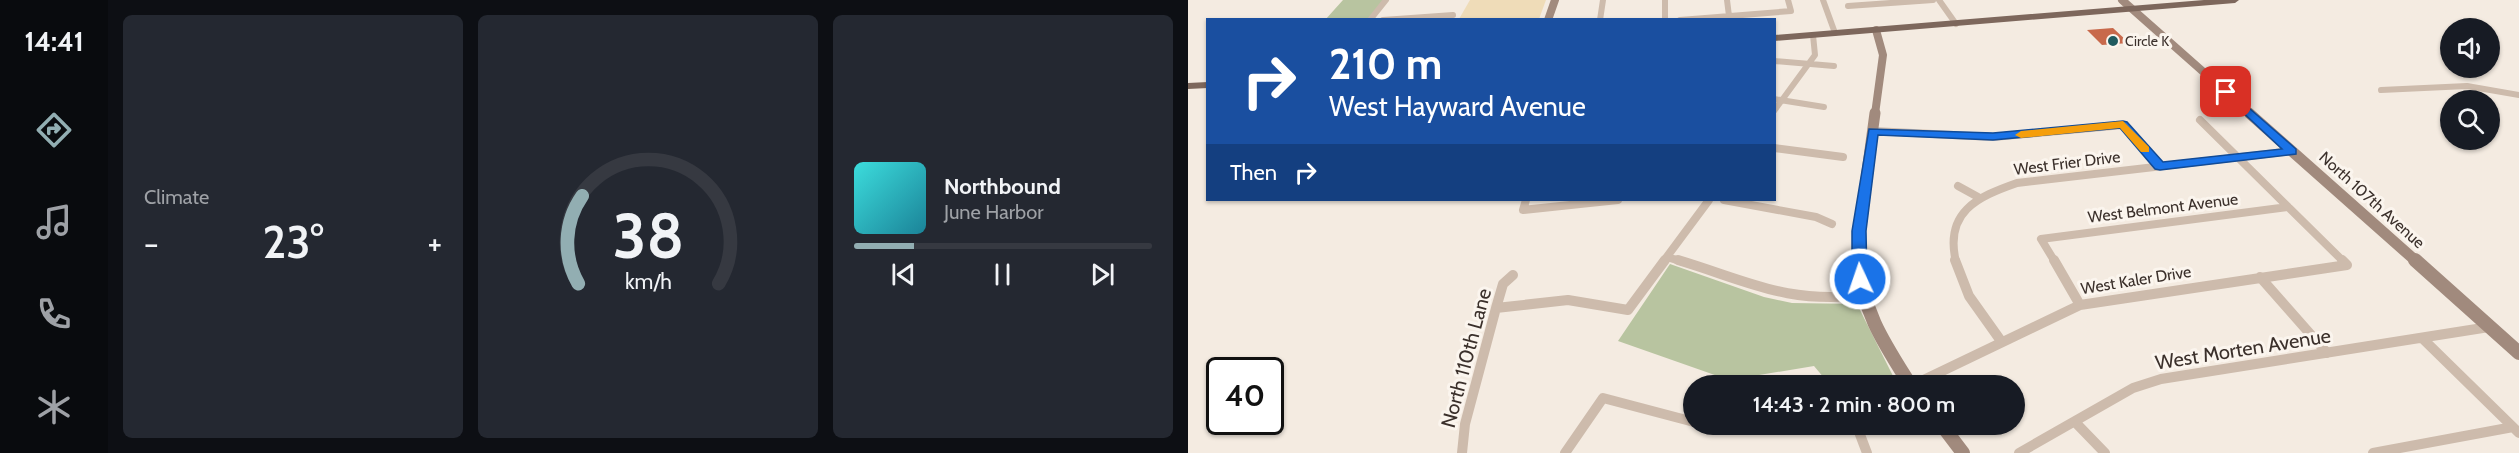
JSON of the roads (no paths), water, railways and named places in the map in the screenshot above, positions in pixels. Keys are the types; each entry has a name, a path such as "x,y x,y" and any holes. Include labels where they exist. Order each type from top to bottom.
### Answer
{"main road":[{"path":"1776,38 2235,0"},
{"path":"1188,86 1206,85"}],"street":[{"path":"1372,18 1386,0"},
{"path":"1549,18 1555,0"},
{"path":"1600,18 1603,0"},
{"path":"1665,0 1665,18"},
{"path":"1727,0 1729,16"},
{"path":"1708,18 1791,11 1788,0"},
{"path":"1823,0 1835,33"},
{"path":"1848,6 1933,0"},
{"path":"1939,0 1956,24"},
{"name":"North 107th Avenue","path":"2122,0 2519,354"},
{"path":"1429,18 1452,17"},
{"path":"1876,30 1883,50 1859,231 1858,256 1864,295 1879,338 1904,375"},
{"path":"1776,109 1810,63 1816,51 1813,35"},
{"path":"1776,61 1834,66"},
{"path":"2381,90 2448,83 2491,87 2519,95"},
{"path":"1776,99 1824,107"},
{"path":"2200,120 2288,207"},
{"path":"1873,131 1993,137 2123,125 2160,166"},
{"path":"1776,148 1843,157"},
{"name":"West Frier Drive","path":"1978,197 2017,183 2292,151"},
{"path":"1958,186 1978,197 1956,220 1950,241 1953,255 1968,296 2001,341"},
{"path":"1526,201 1523,210 1608,201"},
{"path":"1496,308 1568,300 1628,309 1707,201"},
{"path":"1729,201 1816,217 1832,224"},
{"name":"West Belmont Avenue","path":"2080,305 2041,239 2288,207"},
{"name":"West Kaler Drive","path":"1933,375 2080,305 2348,265 2288,207"},
{"path":"1667,257 1778,295 1816,300 1864,295"},
{"name":"North 110th Lane","path":"1462,453 1465,424 1496,308 1503,284 1513,275"},
{"path":"2260,277 2327,353"},
{"name":"West Morten Avenue","path":"2019,453 2133,388 2161,379 2489,327"},
{"path":"2422,338 2516,430"},
{"path":"1565,453 1603,398 1683,419"},
{"path":"2075,422 2105,453"},
{"path":"2373,453 2516,430"},
{"path":"1860,435 1867,453"},
{"path":"1949,435 1963,453"}],"place":[{"name":"Circle K","path":"2113,41"}]}
